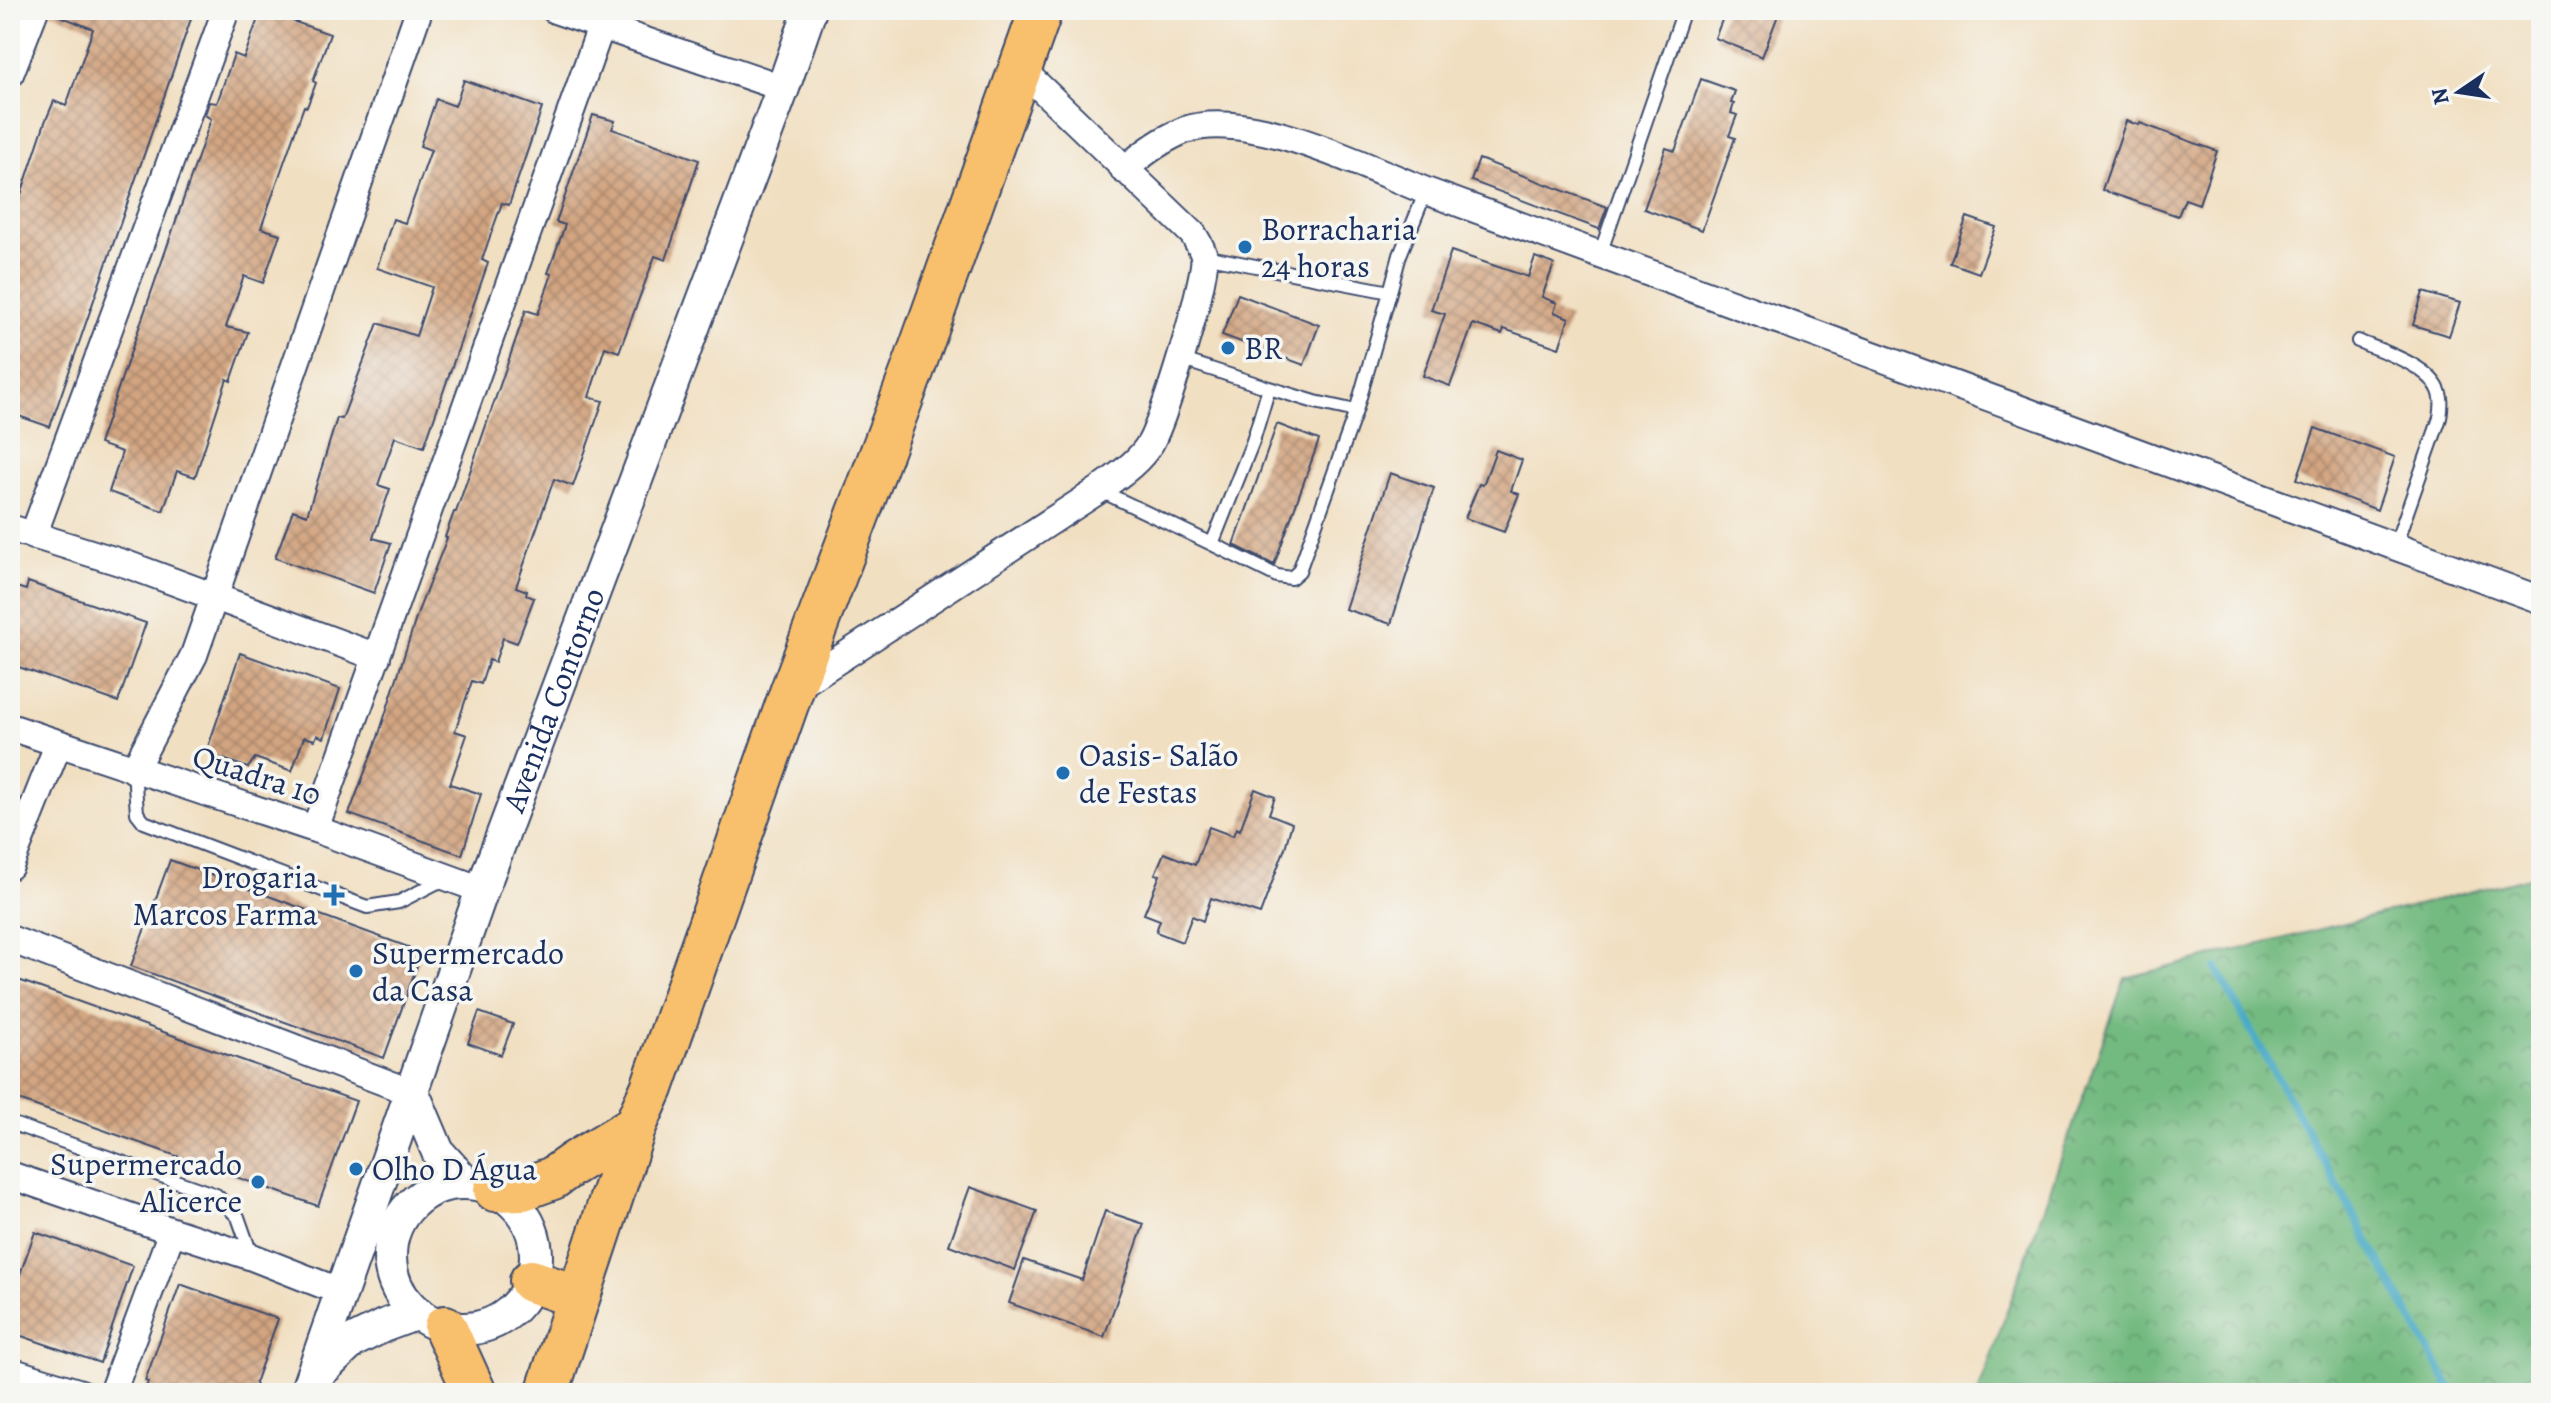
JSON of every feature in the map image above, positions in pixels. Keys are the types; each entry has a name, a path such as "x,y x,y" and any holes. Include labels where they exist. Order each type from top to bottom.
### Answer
{"highway":[{"path":"547,1393 635,1126 652,1088 792,690 913,369 1041,10"},
{"path":"480,1186 523,1189 553,1178 635,1126"},
{"path":"531,1281 578,1297"},
{"path":"431,1320 475,1393"}],"street":[{"path":"10,74 35,10"},
{"path":"226,10 21,532 126,564 377,657"},
{"path":"134,770 194,655 419,10"},
{"path":"555,10 605,18 783,88"},
{"name":"Avenida Contorno","path":"308,1387 341,1292 381,1224 413,1093 482,890 810,10"},
{"path":"315,829 605,18"},
{"path":"792,690 1099,490 1135,462 1151,443 1180,359 1202,278 1204,256 1193,234 1021,69"},
{"path":"1124,170 1145,152 1187,129 1241,127 1282,134 1426,191 2541,600"},
{"name":"Quadra 10","path":"10,727 315,829 482,890"},
{"path":"10,866 58,745"},
{"path":"10,939 413,1093 438,1152 480,1186 519,1209 527,1222 536,1251 535,1267 524,1295 503,1317 475,1328 431,1320 383,1326 353,1341 308,1387"},
{"path":"10,1175 252,1257 341,1292"},
{"path":"431,1320 398,1290 381,1224 435,1187 480,1186"},
{"path":"112,1393 172,1231"},
{"path":"10,1371 81,1393"}],"lane":[{"path":"1600,254 1684,10"},
{"path":"1099,490 1277,576 1291,578 1299,571 1356,411 1400,255 1426,191"},
{"path":"1204,256 1390,292"},
{"path":"2358,341 2421,369 2434,380 2441,396 2440,418 2395,546"},
{"path":"1180,359 1315,402 1356,411"},
{"path":"1212,544 1253,441 1269,388"},
{"path":"134,770 137,813 144,822 367,907 399,902 448,878"},
{"path":"10,1123 216,1195 238,1217 252,1257"}],"green space":[{"path":"2541,874 2541,1393 1978,1393 2125,978"}],"building":[{"path":"51,10 194,10 50,427 10,413 10,228 45,122 54,101 66,106 93,29"},
{"path":"261,10 330,34 313,81 316,83 307,107 304,106 261,228 280,234 263,283 244,276 226,327 248,332 231,381 227,379 195,477 177,471 163,511 109,492 122,452 99,444 211,119 205,115 209,102 217,103 234,54 244,58"},
{"path":"1726,10 1780,10 1762,57 1715,38"},
{"path":"1701,79 1735,91 1731,113 1737,115 1729,136 1735,138 1702,230 1644,209 1666,148 1675,151"},
{"path":"464,80 542,108 509,205 502,203 485,251 482,260 488,263 424,447 395,437 378,485 390,489 373,538 391,543 374,593 275,558 293,510 307,515 337,418 342,419 378,323 416,336 432,287 377,268 393,219 405,223 431,150 420,146 436,99 455,106"},
{"path":"593,115 615,121 612,129 699,160 666,260 655,256 619,352 605,347 589,397 603,401 573,486 554,479 516,587 534,598 517,643 503,638 495,662 489,660 481,684 472,681 455,731 467,735 450,784 481,794 462,855 349,814 526,310 538,314 552,274 548,273 565,225 556,222"},
{"path":"2126,121 2140,123 2217,151 2199,204 2185,199 2178,216 2102,190"},
{"path":"1479,159 1607,207 1599,229 1471,181"},
{"path":"1967,217 1996,227 1979,273 1950,263"},
{"path":"1451,251 1528,277 1535,257 1554,264 1542,297 1557,303 1554,312 1569,318 1559,348 1504,329 1502,334 1473,324 1450,386 1423,376 1445,314 1431,310"},
{"path":"2423,292 2460,303 2449,336 2413,325"},
{"path":"1238,294 1319,325 1304,365 1222,335"},
{"path":"1277,424 1319,440 1274,565 1234,545"},
{"path":"2315,428 2395,457 2377,510 2297,479"},
{"path":"1496,450 1522,460 1511,491 1519,494 1504,532 1465,518 1479,484 1483,485"},
{"path":"1390,473 1434,488 1391,624 1345,609"},
{"path":"28,582 146,623 118,702 10,664 10,585 26,590"},
{"path":"240,653 340,689 324,738 317,735 315,740 304,737 292,771 255,758 248,768 206,753"},
{"path":"1255,789 1275,797 1269,814 1292,823 1260,914 1211,898 1203,921 1192,916 1182,942 1156,932 1160,920 1144,914 1160,875 1155,874 1164,853 1195,865 1209,827 1233,836 1236,828 1240,830"},
{"path":"170,860 422,952 384,1058 131,966"},
{"path":"10,977 356,1101 318,1206 10,1097"},
{"path":"479,1012 513,1024 501,1055 468,1043"},
{"path":"970,1187 1037,1211 1015,1270 949,1245"},
{"path":"1105,1211 1144,1224 1104,1337 1009,1303 1024,1260 1082,1280"},
{"path":"35,1232 133,1266 100,1363 10,1332 10,1302"},
{"path":"180,1284 278,1319 255,1383 258,1393 144,1393 148,1382 145,1381"}],"waterway":[{"path":"2216,968 2453,1393"}],"place":[{"name":"Borracharia 24 horas","path":"1245,247"},
{"name":"BR","path":"1228,348"},
{"name":"Oasis- Salão de Festas","path":"1063,773"},
{"name":"Drogaria Marcos Farma","path":"334,895"},
{"name":"Supermercado da Casa","path":"356,971"},
{"name":"Olho D Água","path":"356,1169"},
{"name":"Supermercado Alicerce","path":"258,1182"}]}
